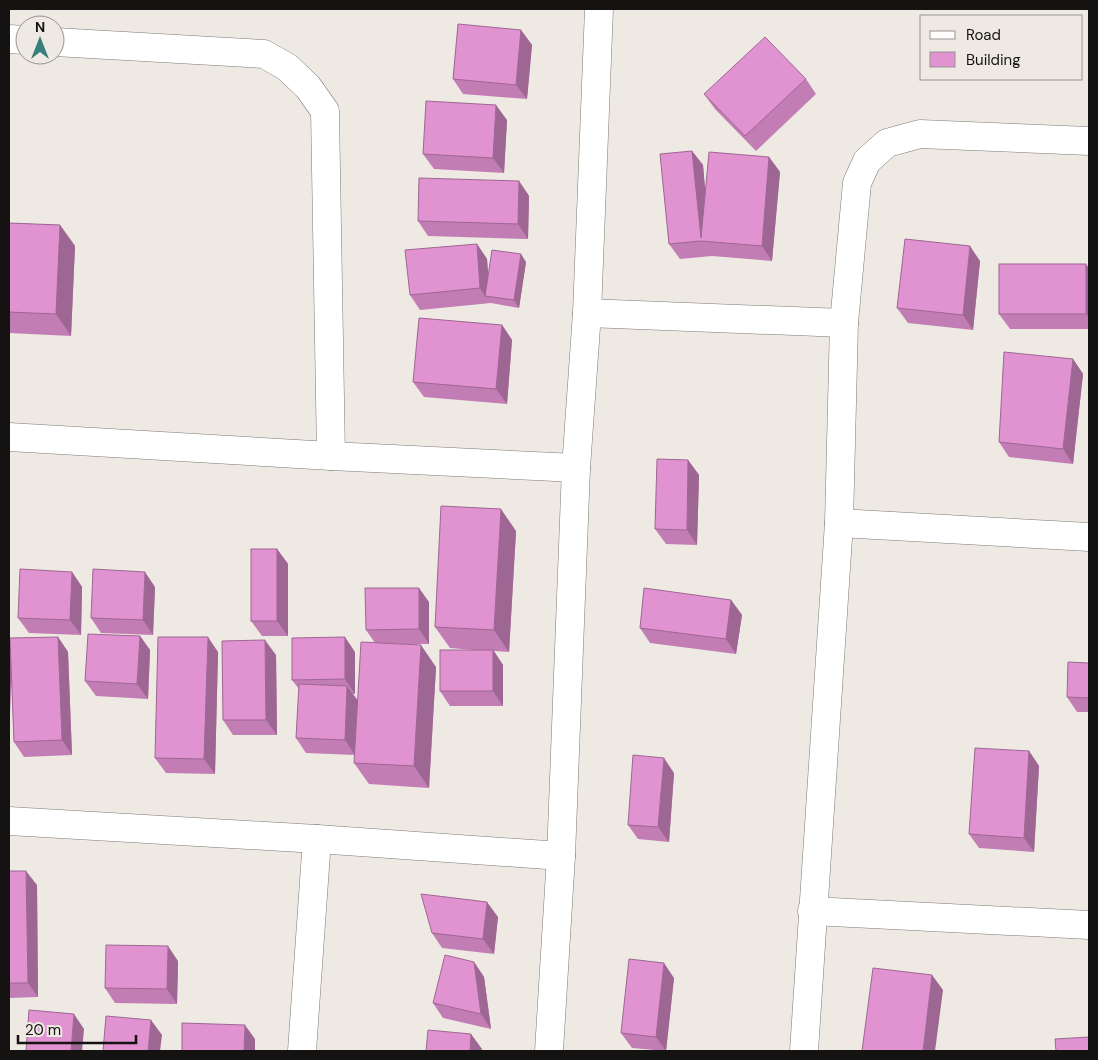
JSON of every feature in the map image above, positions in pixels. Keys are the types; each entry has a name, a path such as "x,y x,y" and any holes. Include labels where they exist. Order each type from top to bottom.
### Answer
{"street":[{"path":"549,1051 561,856 576,468 587,313 599,9"},
{"path":"65,43 264,54 287,67 308,87 324,111 331,456"},
{"path":"804,1051 839,523 844,323 857,183 867,161 887,143 920,134 1089,141"},
{"path":"587,313 844,323"},
{"path":"9,437 576,468"},
{"path":"839,523 1089,537"},
{"path":"9,821 317,839 561,856"},
{"path":"302,1051 317,839"},
{"path":"812,911 1089,925"}],"building":[{"path":"458,24 521,30 516,85 453,79"},
{"path":"765,37 806,79 745,136 704,94"},
{"path":"426,101 496,105 493,158 423,154"},
{"path":"692,151 701,238 709,152 769,157 762,246 701,241 669,244 660,154"},
{"path":"419,178 519,181 518,224 418,221"},
{"path":"9,223 60,225 56,314 9,312"},
{"path":"905,239 970,246 963,315 897,308"},
{"path":"477,244 480,288 410,295 405,250"},
{"path":"492,250 521,254 514,300 485,296"},
{"path":"999,264 1086,264 1086,314 999,314"},
{"path":"419,318 502,325 496,389 413,382"},
{"path":"1004,352 1073,359 1063,449 999,442"},
{"path":"657,459 688,460 687,530 655,529"},
{"path":"441,506 501,509 494,630 435,627"},
{"path":"251,549 277,549 277,621 251,621"},
{"path":"20,569 72,572 70,620 18,618"},
{"path":"93,569 145,572 143,620 91,618"},
{"path":"365,588 419,588 419,629 366,630"},
{"path":"644,588 731,600 726,639 640,628"},
{"path":"88,634 140,636 137,684 85,681"},
{"path":"58,637 62,740 14,742 10,638"},
{"path":"158,637 208,637 204,759 155,758"},
{"path":"345,637 345,679 292,680 292,638"},
{"path":"265,640 266,720 223,720 222,641"},
{"path":"361,642 421,645 414,766 354,763"},
{"path":"440,650 493,650 493,691 440,691"},
{"path":"1068,662 1089,663 1089,698 1067,697"},
{"path":"299,684 347,686 345,740 296,738"},
{"path":"975,748 1029,751 1024,838 969,834"},
{"path":"633,755 664,758 658,827 628,825"},
{"path":"9,871 26,871 28,983 9,983"},
{"path":"421,894 487,902 483,939 432,933"},
{"path":"106,945 168,946 167,989 105,988"},
{"path":"445,955 474,962 481,1014 433,1003"},
{"path":"629,959 664,963 656,1037 621,1033"},
{"path":"873,968 932,975 923,1051 862,1051"},
{"path":"29,1010 74,1014 71,1051 26,1051"},
{"path":"106,1016 151,1020 148,1051 103,1051"},
{"path":"182,1023 245,1025 244,1051 182,1051"},
{"path":"428,1030 471,1034 470,1051 426,1051"},
{"path":"1089,1037 1089,1051 1056,1051 1055,1039"}]}
